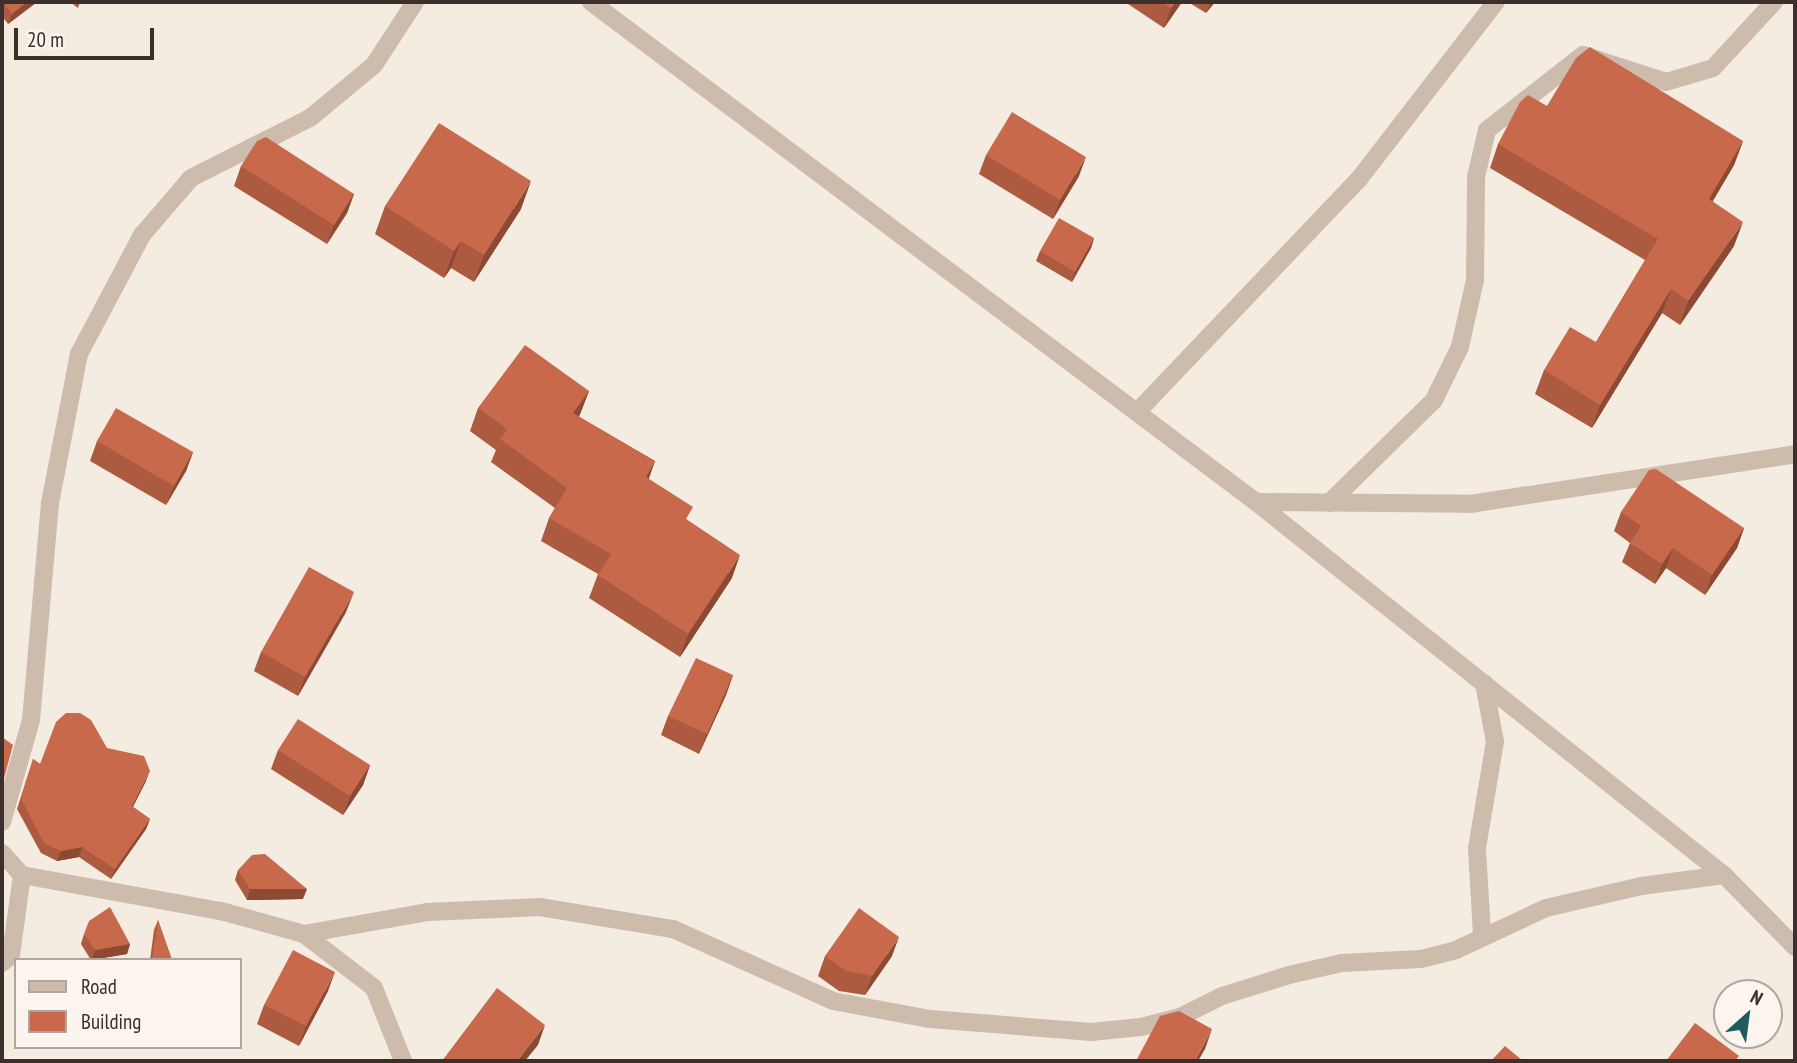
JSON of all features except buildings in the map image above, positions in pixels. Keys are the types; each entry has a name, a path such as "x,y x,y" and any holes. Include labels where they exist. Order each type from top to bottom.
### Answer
{"street":[{"path":"2,822 31,720 50,503 79,354 142,235 191,178 310,118 374,65 415,2"},
{"path":"591,2 1139,411 1256,502 1724,875 1795,947"},
{"path":"1139,411 1359,179 1496,2"},
{"path":"1329,503 1434,401 1460,347 1475,280 1476,177 1487,130 1583,55 1667,82 1713,68 1774,2"},
{"path":"1256,502 1470,503 1795,454"},
{"path":"1482,935 1477,848 1494,742 1484,683"},
{"path":"2,853 22,875 221,911 304,934 374,988 403,1061"},
{"path":"2,963 11,955 22,875"},
{"path":"304,934 427,912 540,907 673,929 834,1001 930,1019 1091,1032 1141,1027 1180,1017 1222,996 1289,975 1342,963 1420,959 1456,950 1482,935 1546,908 1641,886 1724,875"}]}
